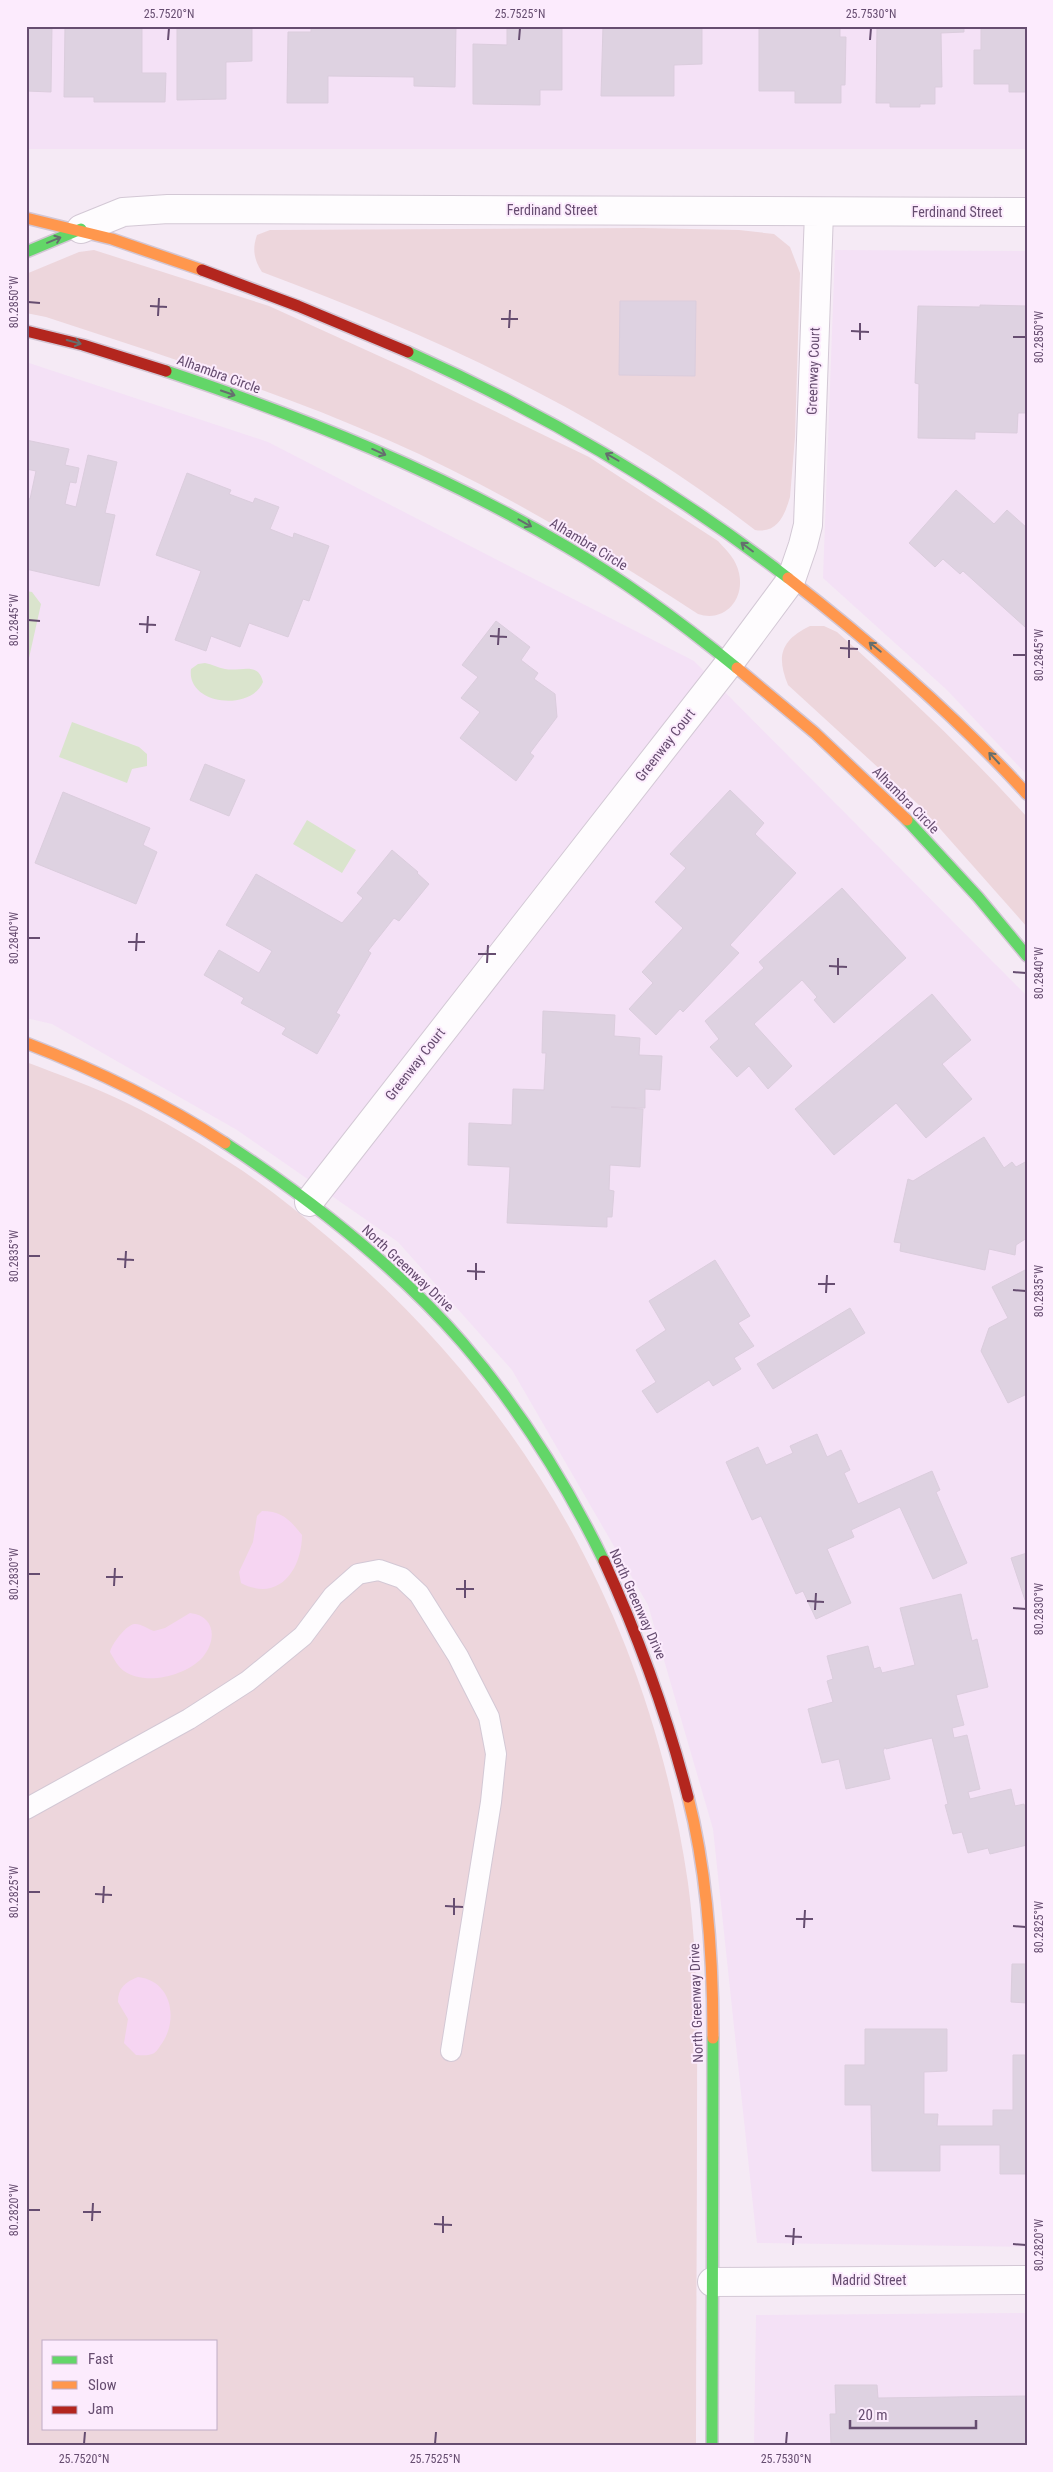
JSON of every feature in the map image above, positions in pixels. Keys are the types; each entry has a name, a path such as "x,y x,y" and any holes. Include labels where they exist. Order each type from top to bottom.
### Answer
{"street":[{"name":"Ferdinand Street","path":"81,229 124,212 168,208 1027,212"},
{"name":"Greenway Court","path":"309,1202 791,580 808,525 819,212"},
{"path":"26,218 81,229 287,302 397,348 485,389 623,463 705,516 791,580 931,694 962,724 1027,794"},
{"path":"26,252 81,229"},
{"name":"Alhambra Circle","path":"26,331 108,352 238,396 351,440 442,481 567,547 662,608 779,702 880,794 950,866 1027,956"},
{"name":"North Greenway Drive","path":"26,1043 78,1062 171,1110 243,1154 309,1202 383,1263 440,1318 508,1401 556,1473 598,1551 650,1670 680,1761 700,1857 706,1905 713,2027 712,2446"},
{"name":"Madrid Street","path":"712,2282 1027,2280"}],"lane":[{"path":"26,1810 189,1719 248,1681 303,1636 334,1596 358,1574 379,1570 402,1578 418,1594 458,1656 489,1717 496,1754 491,1802 451,2051"}],"shaded area":[{"path":"26,26 1027,26 1027,149 26,149"},
{"path":"642,228 739,230 774,234 790,247 800,273 795,437 790,497 783,516 779,522 769,529 755,530 699,489 640,450 519,382 392,324 262,272 257,263 254,250 257,235 270,230"},
{"path":"94,250 269,306 410,370 589,457 718,541 731,556 738,568 740,583 736,600 731,607 717,615 698,614 585,543 508,499 388,440 304,405 218,374 46,317 26,313 26,274 79,252"},
{"path":"835,250 1027,251 1027,775 947,690 823,578"},
{"path":"26,362 268,442 694,661 1027,996 1027,2247 757,2243 713,1829 648,1605 512,1370 398,1242 237,1130 52,1024 26,1018"},
{"path":"26,591 32,592 41,604 29,658 26,658"},
{"path":"810,626 824,626 837,632 934,722 1027,817 1027,927 919,805 788,685 782,666 784,650 787,643 793,637"},
{"path":"205,663 231,670 253,669 261,676 263,682 256,692 246,698 234,701 208,697 198,690 192,681 191,669 198,664"},
{"path":"72,722 139,747 147,754 147,766 132,769 127,783 59,757"},
{"path":"307,820 356,850 342,873 293,844"},
{"path":"26,1062 77,1081 127,1103 153,1116 217,1154 280,1198 329,1238 400,1303 464,1373 520,1448 569,1527 611,1610 644,1698 670,1789 692,1913 697,2005 696,2446 26,2446"},
{"path":"1027,2313 1027,2446 754,2446 756,2315"}],"sand":[{"path":"262,1511 269,1511 285,1517 302,1535 298,1560 293,1570 277,1586 267,1589 255,1588 241,1583 239,1572 253,1542 257,1516"},
{"path":"190,1613 205,1619 209,1624 212,1637 207,1651 195,1664 186,1670 164,1677 143,1678 124,1671 116,1663 110,1652 119,1636 130,1625 139,1624 154,1631 165,1628"},
{"path":"138,1977 150,1980 159,1986 165,1994 171,2015 170,2026 166,2036 156,2052 148,2055 136,2055 124,2043 128,2019 118,2002 119,1993 123,1986"}],"building":[{"path":"26,26 52,26 51,92 27,91 26,100"},
{"path":"65,26 142,26 142,73 166,73 165,102 94,102 94,97 64,97"},
{"path":"177,26 252,26 252,61 226,62 226,99 177,100"},
{"path":"311,26 456,26 455,87 414,86 414,77 328,76 328,103 287,103 288,32 311,32"},
{"path":"507,26 562,26 562,90 540,90 540,105 473,104 473,44 507,45"},
{"path":"603,26 702,26 702,64 674,65 674,96 601,96"},
{"path":"759,26 840,26 840,37 846,37 845,85 841,85 841,103 795,103 795,91 759,91"},
{"path":"877,26 964,26 964,32 941,33 942,87 935,87 935,104 920,104 920,107 890,107 890,103 876,103"},
{"path":"981,26 1027,26 1027,92 1009,92 1009,84 974,84 974,50 981,50"},
{"path":"620,301 696,301 695,376 619,375"},
{"path":"980,305 1027,306 1027,413 1018,413 1017,433 975,432 975,439 918,438 919,384 915,383 918,306 980,307"},
{"path":"26,440 69,449 65,465 79,468 76,483 70,482 65,504 76,507 88,455 117,462 105,513 115,515 99,586 26,569 26,498 30,499 36,471 26,469"},
{"path":"187,473 231,490 229,494 253,503 255,498 279,507 270,529 293,538 294,533 329,546 309,601 303,599 288,637 249,623 240,647 211,636 206,651 175,640 201,571 156,555"},
{"path":"956,490 994,524 1007,510 1027,528 1027,624 1025,627 963,571 960,574 943,559 935,567 909,543"},
{"path":"496,621 530,647 521,660 538,673 534,679 555,694 557,717 530,753 534,756 516,781 460,738 480,712 461,698 478,677 462,665"},
{"path":"205,764 245,780 229,816 190,800"},
{"path":"730,790 764,823 755,834 796,873 730,945 739,953 683,1012 680,1009 656,1035 629,1009 653,983 642,972 683,928 655,902 686,868 670,854"},
{"path":"63,792 150,828 143,845 157,852 136,904 35,863"},
{"path":"392,850 429,884 399,921 394,918 368,951 371,953 336,1013 340,1015 317,1054 282,1034 286,1028 241,1003 244,998 204,975 219,950 259,973 272,951 226,925 256,874 342,923 363,898 357,893"},
{"path":"842,888 906,958 834,1023 814,1000 817,997 802,980 754,1024 792,1066 768,1089 749,1066 737,1077 710,1047 719,1039 705,1021 764,968 759,962"},
{"path":"932,994 971,1040 942,1064 972,1099 926,1138 896,1103 834,1155 795,1109"},
{"path":"543,1011 615,1015 614,1036 640,1038 639,1055 662,1056 660,1090 645,1089 645,1108 611,1107 643,1109 640,1167 610,1165 609,1190 614,1191 612,1217 607,1217 607,1227 507,1223 510,1167 468,1165 469,1123 512,1125 513,1089 544,1090 546,1053 542,1053"},
{"path":"984,1137 1004,1168 1012,1162 1016,1167 1027,1161 1027,1238 1016,1245 1015,1255 989,1249 985,1270 900,1251 901,1243 894,1242 908,1179 913,1181"},
{"path":"715,1260 750,1316 738,1323 754,1346 734,1358 741,1369 713,1386 709,1380 657,1413 642,1391 656,1382 636,1350 666,1330 649,1301"},
{"path":"1027,1269 1027,1394 1008,1403 981,1351 989,1328 1008,1318 992,1287"},
{"path":"850,1308 865,1333 773,1389 757,1364"},
{"path":"817,1434 827,1457 841,1450 850,1470 844,1473 858,1504 932,1471 940,1490 936,1492 967,1563 933,1579 900,1507 851,1530 854,1537 827,1549 851,1603 816,1619 803,1591 796,1594 761,1516 752,1520 726,1462 758,1447 766,1465 793,1453 790,1446"},
{"path":"1027,1553 1027,1599 1025,1600 1011,1558"},
{"path":"961,1594 972,1641 977,1639 988,1687 956,1695 964,1725 952,1728 954,1738 967,1735 980,1789 968,1792 970,1799 1011,1789 1015,1806 1024,1804 1027,1815 1027,1845 990,1854 988,1848 968,1853 962,1832 953,1834 945,1805 948,1804 932,1738 886,1749 885,1747 883,1751 890,1779 846,1789 839,1759 822,1763 808,1709 833,1702 827,1681 833,1679 827,1656 868,1646 874,1669 880,1667 882,1673 915,1665 900,1608"},
{"path":"1012,1964 1027,1964 1027,2003 1011,2002"},
{"path":"865,2029 947,2029 947,2071 924,2072 924,2114 938,2114 937,2126 993,2126 993,2110 1013,2110 1013,2055 1027,2055 1027,2174 1000,2174 1000,2145 940,2145 940,2171 872,2171 871,2105 845,2105 845,2065 865,2065"},
{"path":"835,2385 877,2385 878,2398 1027,2396 1027,2446 831,2446 830,2414 836,2414"}],"traffic: fast":[{"path":"26,252 81,229"},
{"path":"408,352 508,400 605,454 698,513 788,578"},
{"path":"166,371 270,408 371,448 471,494 567,547 611,574 737,668"},
{"path":"907,820 978,897 1027,956"},
{"path":"225,1143 320,1210 380,1260 409,1286 462,1342 503,1393 540,1447 574,1503 604,1561"},
{"path":"712,2446 713,2038"}],"traffic: slow":[{"path":"26,218 112,239 202,270"},
{"path":"788,578 882,654 942,708 1027,794"},
{"path":"737,668 815,733 907,820"},
{"path":"26,1043 78,1064 153,1100 225,1143"},
{"path":"688,1797 705,1886 712,1978 713,2038"}],"traffic: jam":[{"path":"202,270 298,306 408,352"},
{"path":"26,331 83,345 166,371"},
{"path":"604,1561 651,1677 671,1736 688,1797"}]}
